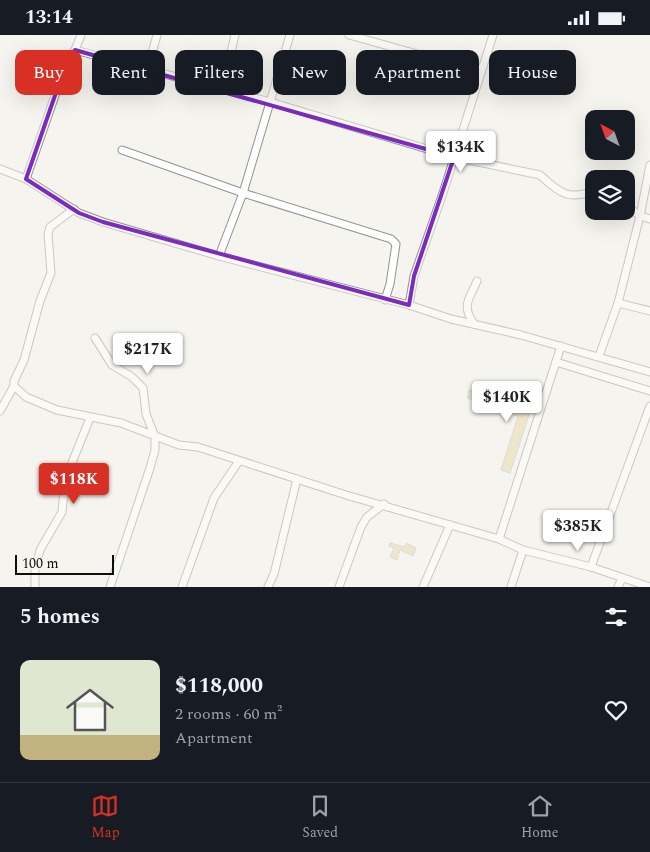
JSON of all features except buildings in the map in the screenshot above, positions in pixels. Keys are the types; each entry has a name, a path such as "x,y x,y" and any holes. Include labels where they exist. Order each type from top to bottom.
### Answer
{"street":[{"path":"75,50 81,35"},
{"path":"152,50 157,35"},
{"path":"231,50 234,35"},
{"path":"219,256 243,193 290,35"},
{"path":"349,35 435,59 482,69"},
{"path":"409,305 414,276 492,35"},
{"path":"26,179 55,95"},
{"path":"242,95 454,157 540,175 550,185 574,196 585,193"},
{"path":"122,150 243,193 391,239 396,244 390,284 385,300"},
{"path":"599,357 618,303 640,216 650,165"},
{"path":"0,169 26,179 74,209 103,222 219,256 409,305 451,319 561,346 650,372"},
{"path":"0,411 14,386 14,381 24,359 40,301 51,273 48,234 50,227 74,209"},
{"path":"635,212 650,219"},
{"path":"474,324 466,309 466,305 477,281"},
{"path":"618,303 650,311"},
{"path":"95,338 112,365 140,382 146,399 146,414 156,437 150,468 110,587"},
{"path":"499,539 561,346"},
{"path":"556,362 650,391"},
{"path":"14,386 26,397 57,410 121,423 178,445 198,447 297,479 499,539 523,550 591,567 650,587"},
{"path":"591,567 650,406"},
{"path":"35,587 35,570 40,550 62,512 65,480 90,418"},
{"path":"182,587 214,498 239,461"},
{"path":"268,587 274,574 297,479"},
{"path":"339,587 360,527 367,517 384,505"},
{"path":"424,587 450,525"},
{"path":"511,587 523,550"},
{"path":"618,587 622,578"}],"highlighted area":[{"path":"75,50 454,157 414,276 409,305 103,222 79,213 26,179 68,58"}]}
